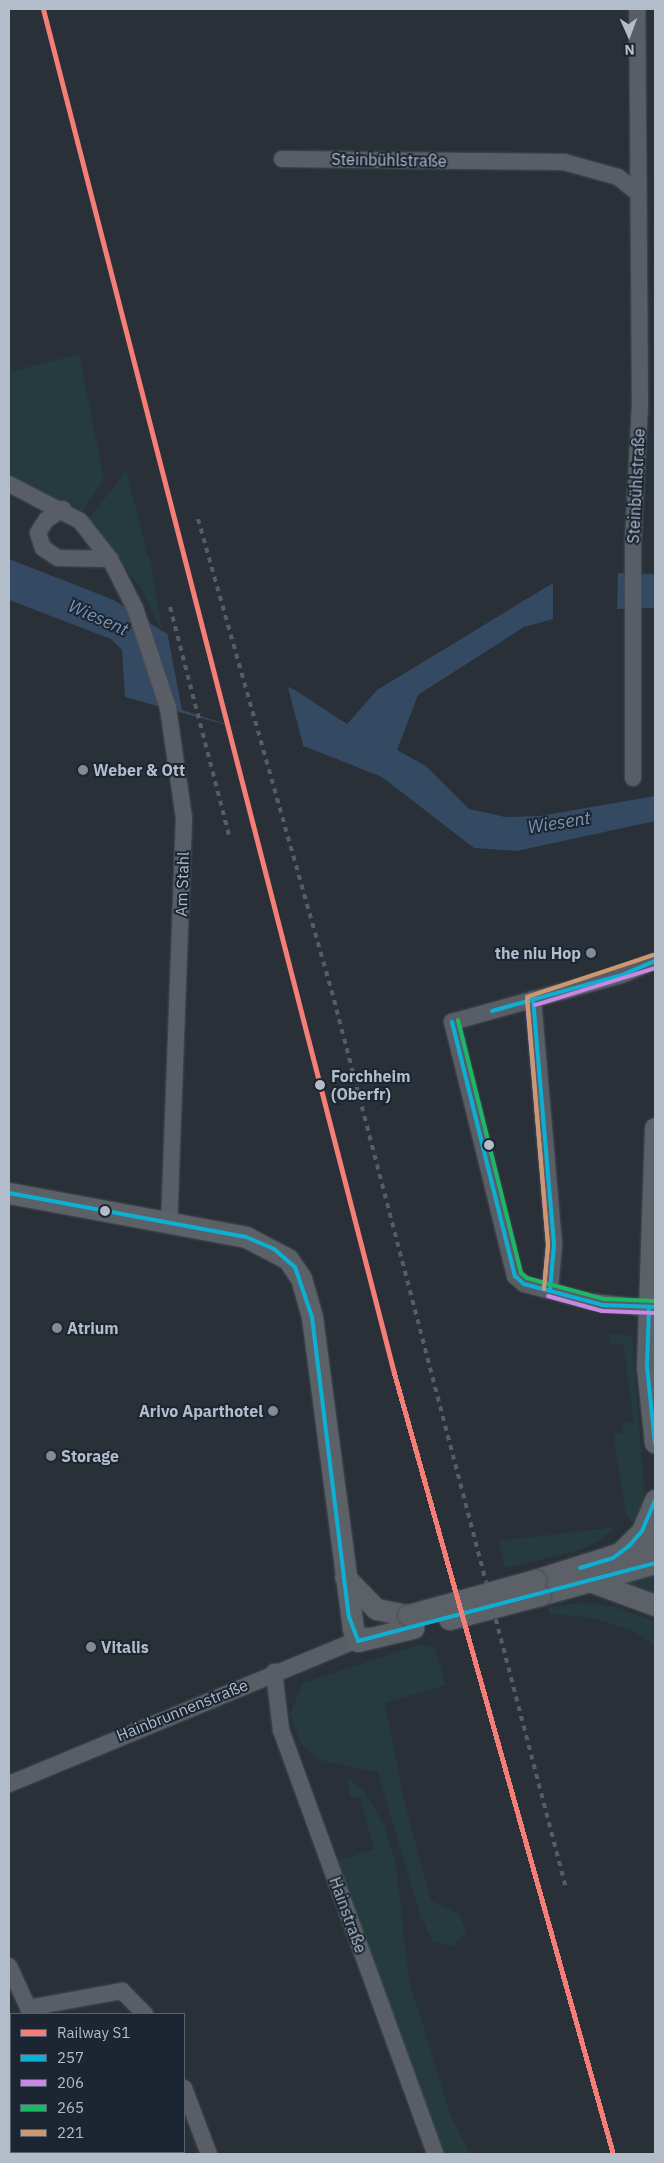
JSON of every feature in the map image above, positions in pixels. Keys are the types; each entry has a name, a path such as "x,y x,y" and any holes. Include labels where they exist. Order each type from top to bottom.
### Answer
{"main road":[{"path":"655,1128 652,1307 647,1367 655,1443"},
{"path":"9,1193 259,1240 288,1259 301,1278 312,1317 349,1617 358,1641 410,1622 538,1587 613,1558 646,1540 655,1500"},
{"path":"538,1587 592,1582 655,1563"},
{"path":"345,1576 376,1609 410,1622"},
{"path":"592,1582 655,1605"}],"street":[{"name":"Steinbühlstraße","path":"633,778 633,560 640,404 637,9"},
{"name":"Steinbühlstraße","path":"282,159 564,162 618,177 638,193"},
{"name":"Am Stahl","path":"9,484 64,509 80,521 110,559 135,608 168,708 184,818 168,1222"},
{"path":"64,509 46,520 38,533 43,548 58,558 110,559"},
{"path":"652,1307 603,1305 524,1284 515,1276 452,1022 622,975 655,961"},
{"path":"533,999 554,1245 550,1290"},
{"name":"Hainbrunnenstraße","path":"9,1784 274,1672 358,1641"},
{"name":"Hainstraße","path":"274,1672 281,1730 435,2154"},
{"path":"9,1966 30,2011 122,1991 143,2013"},
{"path":"185,2091 209,2154"}],"green space":[{"path":"79,354 104,480 82,511 9,474 9,372"},
{"path":"126,471 146,547 143,548 150,558 162,631 140,587 88,520"},
{"path":"609,1333 632,1337 645,1500 636,1528 626,1515 613,1434 623,1433 622,1423 634,1421 623,1344 610,1345"},
{"path":"616,1527 600,1541 577,1551 505,1568 498,1541"},
{"path":"653,1573 655,1597 629,1585 630,1580"},
{"path":"583,1603 616,1607 655,1621 655,1646 634,1631 593,1618 550,1614 547,1607"},
{"path":"421,1644 435,1648 446,1685 385,1703 405,1804 431,1901 460,1914 466,1932 453,1946 433,1942 420,1915 378,1772 319,1760 300,1742 290,1713 303,1683"},
{"path":"347,1778 363,1789 384,1825 396,1866 409,1980 450,2114 470,2154 441,2154 337,1861 374,1849 360,1797 350,1797"}],"water":[{"name":"Wiesent","path":"9,559 114,600 162,631 295,690 347,724 377,690 553,583 553,619 524,627 418,695 397,750 426,766 469,809 505,817 540,816 655,796 655,821 517,851 474,848 382,777 309,748 125,697 122,650 111,639 9,600"},
{"path":"618,573 655,574 655,608 617,609"}],"pier":[{"path":"167,631 287,684 304,749 182,710"}],"railway":[{"path":"198,519 334,1000 566,1888"},
{"path":"170,607 229,835"}],"rail line":[{"name":"S1","path":"43,9 394,1373 613,2154"}],"transit line":[{"name":"221","path":"544,1289 548,1245 527,997 653,955"},
{"name":"257","path":"492,1011 622,975 655,961"},
{"name":"206","path":"535,1005 655,968"},
{"name":"257","path":"533,999 554,1245 550,1290"},
{"name":"206","path":"527,1000 548,1245 544,1289"},
{"name":"265","path":"458,1020 521,1273 527,1278 604,1299 655,1301"},
{"name":"257","path":"452,1022 515,1276 524,1284 603,1305 655,1307"},
{"name":"257","path":"9,1193 246,1237 274,1249 295,1267 312,1317 349,1617 358,1641 655,1563"},
{"name":"206","path":"548,1296 602,1311 655,1313"},
{"name":"257","path":"649,1308 647,1367 655,1443"},
{"name":"257","path":"580,1568 613,1558 629,1546 642,1531 655,1500"}],"place":[{"name":"Weber & Ott","path":"83,770"},
{"name":"the niu Hop","path":"591,953"},
{"name":"Forchheim (Oberfr)","path":"320,1085"},
{"name":"Atrium","path":"57,1328"},
{"name":"Arivo Aparthotel","path":"273,1411"},
{"name":"Storage","path":"51,1456"},
{"name":"Vitalis","path":"91,1647"}]}
